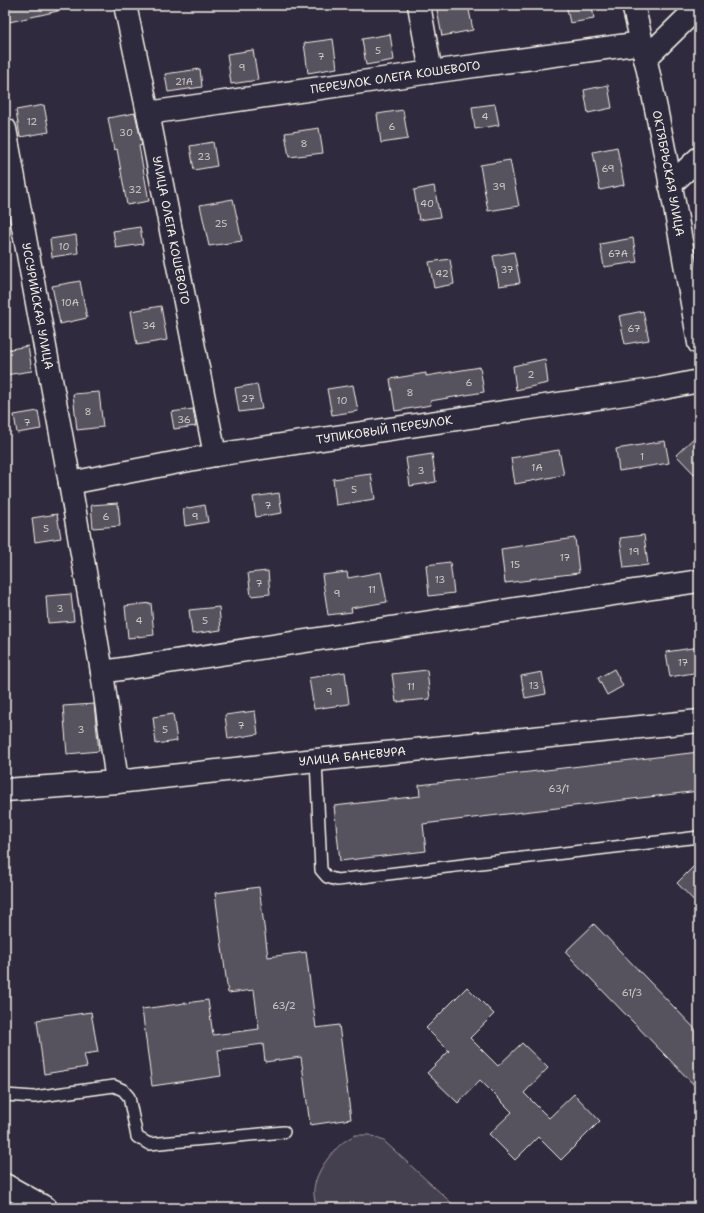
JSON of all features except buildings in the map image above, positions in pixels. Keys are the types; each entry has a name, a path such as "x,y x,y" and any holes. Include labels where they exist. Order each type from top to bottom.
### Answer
{"street":[{"name":"УЛИЦА ОЛЕГА КОШЕВОГО","path":"125,5 148,113 215,455"},
{"path":"419,5 431,72"},
{"name":"ОКТЯБРЬСКАЯ УЛИЦА","path":"633,5 644,51 699,342"},
{"path":"644,51 699,6"},
{"name":"ПЕРЕУЛОК ОЛЕГА КОШЕВОГО","path":"148,113 431,72 644,51"},
{"name":"УССУРИЙСКАЯ УЛИЦА","path":"5,130 70,483 102,672 117,782"},
{"path":"670,185 699,158"},
{"name":"ТУПИКОВЫЙ ПЕРЕУЛОК","path":"70,483 215,455 659,389 699,381"},
{"path":"102,672 699,581"},
{"name":"УЛИЦА БАНЕВУРА","path":"5,790 117,782 699,721"},
{"path":"5,1185 46,1208"}],"lane":[{"path":"316,760 321,870 327,877 337,880 699,837"},
{"path":"5,1095 34,1097 114,1086 123,1090 129,1097 137,1137 149,1144 284,1132"}],"shaded area":[{"path":"355,1135 370,1135 384,1141 457,1208 319,1208 315,1200 314,1192 318,1174 334,1151 343,1142"}]}
